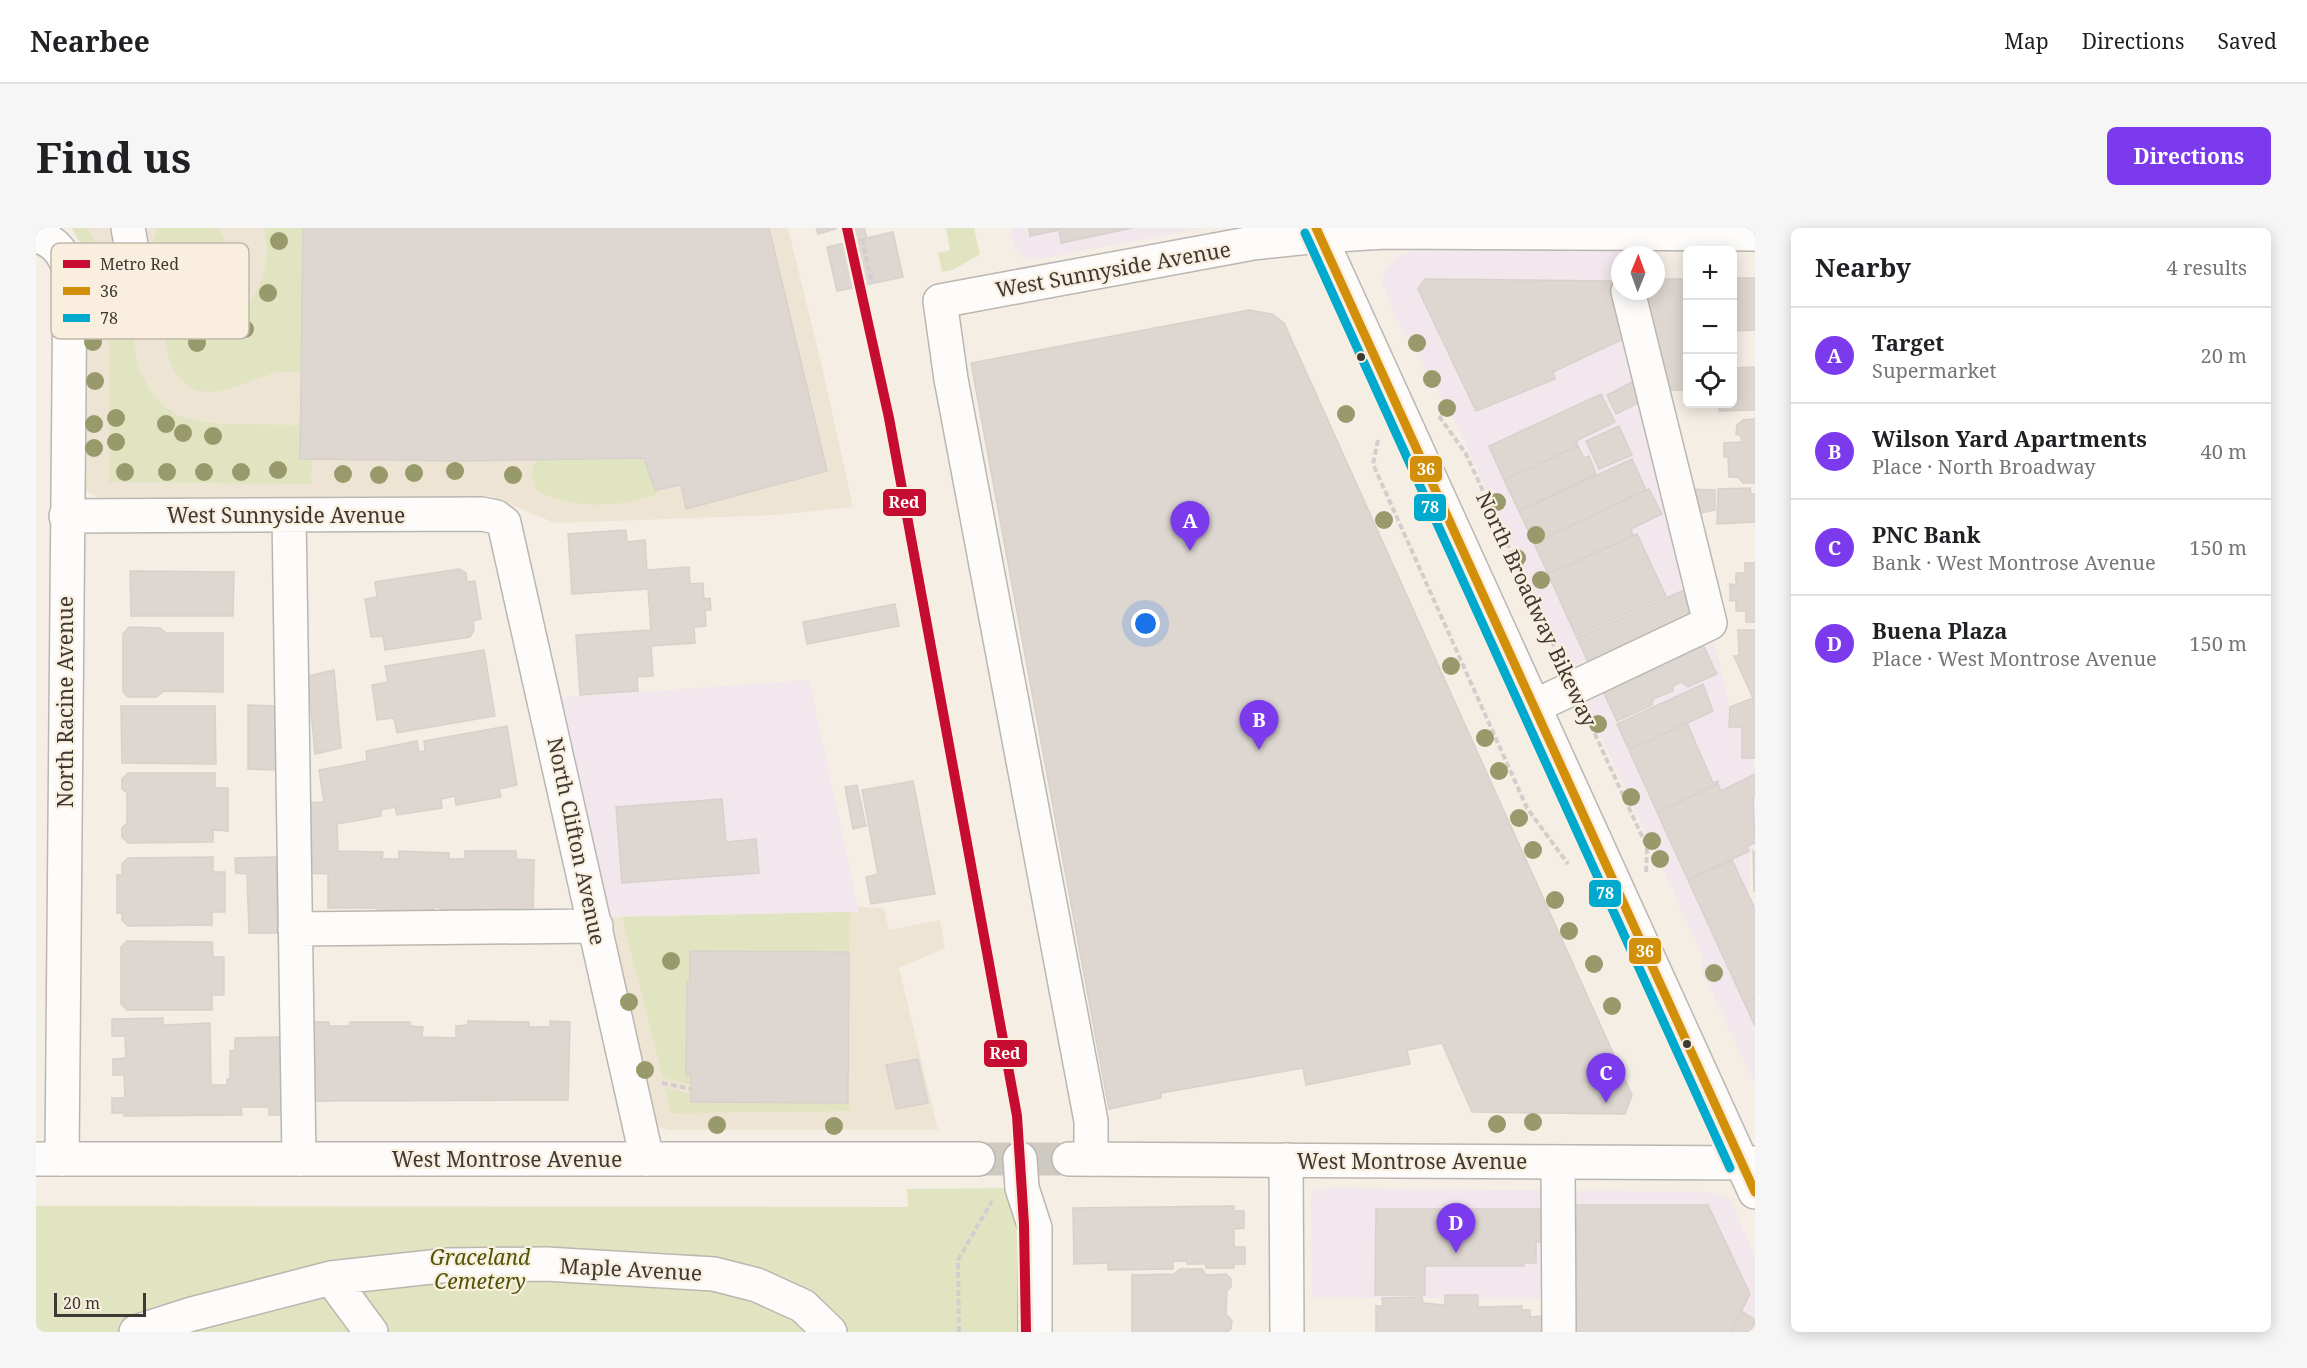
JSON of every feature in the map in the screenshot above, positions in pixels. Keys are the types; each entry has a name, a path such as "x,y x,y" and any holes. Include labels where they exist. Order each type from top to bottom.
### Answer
{"street":[{"path":"128,228 131,243"},
{"path":"1318,232 1533,706 1748,1163 1755,1192"},
{"name":"West Sunnyside Avenue","path":"1080,1159 1091,1121 956,402 940,302 1318,232 1624,239 1755,234"},
{"path":"1533,706 1710,623 1630,300"},
{"name":"North Racine Avenue","path":"49,1159 69,339"},
{"name":"West Sunnyside Avenue","path":"66,516 482,514 496,517 504,524"},
{"path":"289,515 299,1160"},
{"name":"North Clifton Avenue","path":"504,524 647,1160"},
{"path":"295,929 596,926"},
{"name":"West Montrose Avenue","path":"49,1159 978,1159"},
{"path":"1020,1159 1022,1188 1035,1228 1035,1332"},
{"name":"West Montrose Avenue","path":"1080,1159 1748,1163"},
{"path":"1286,1160 1287,1332"},
{"path":"1558,1162 1559,1332"},
{"name":"Maple Avenue","path":"136,1332 192,1314 331,1278 471,1264 546,1264 714,1274 757,1285 803,1306 830,1332"},
{"path":"331,1278 371,1332"}],"path":[{"path":"862,239 872,284"},
{"path":"1387,386 1373,464 1527,808 1574,873"},
{"name":"North Broadway Bikeway","path":"1439,415 1466,454 1647,847 1645,872 1650,882"},
{"path":"652,1085 663,1083 691,1089"},
{"path":"959,1332 958,1260 992,1201"}],"shaded area":[{"path":"72,228 788,228 853,507 776,515 555,523 489,496 98,498 87,491 83,475 86,339 249,339 249,243 80,243"},
{"path":"1011,228 1203,228 1033,260 1023,258 1014,250"},
{"path":"1423,246 1611,252 1611,300 1630,300 1730,707 1729,727 1742,727 1742,758 1751,758 1755,769 1755,847 1750,854 1750,895 1755,905 1755,1083 1703,974 1703,956 1459,429 1397,319 1382,283 1385,270 1395,258"},
{"path":"809,680 859,912 601,917 555,698"},
{"path":"858,907 884,908 889,930 940,920 945,948 899,968 938,1130 669,1130 656,1126 601,917 858,912"},
{"path":"1328,1188 1707,1192 1724,1195 1730,1200 1755,1257 1755,1332 1556,1299 1312,1297 1311,1198 1314,1191"}],"green space":[{"path":"72,228 88,228 95,243 80,243"},
{"path":"160,228 218,228 225,243 152,243"},
{"path":"264,228 303,228 302,372 274,373 221,391 208,392 195,389 184,383 174,370 168,356 167,339 249,339 249,301 260,285 267,257"},
{"path":"946,228 974,228 980,254 953,270 942,272 938,253 950,250"},
{"path":"109,339 134,339 138,366 146,383 164,406 175,413 201,422 301,425 300,459 312,460 311,484 109,482"},
{"path":"644,458 655,490 661,489 652,496 628,502 601,505 562,500 537,491 533,479 532,471 537,460"},
{"path":"850,912 849,952 690,951 690,981 687,981 686,1075 691,1075 691,1085 663,1078 622,917"},
{"path":"665,1088 691,1094 691,1102 848,1103 851,1111 671,1113"},
{"name":"Graceland Cemetery","path":"1022,1188 1035,1332 36,1332 36,1206 908,1207 907,1189"}],"building":[{"path":"303,228 769,228 827,471 686,509 681,485 655,490 644,458 459,461 300,459"},
{"path":"816,228 836,228 836,229 818,234"},
{"path":"853,228 864,228 867,238 856,241"},
{"path":"1029,228 1132,228 1061,243 1059,230 1030,236"},
{"path":"893,232 903,277 837,291 827,247"},
{"path":"1737,278 1755,278 1755,330 1737,331"},
{"path":"1425,279 1611,281 1611,300 1617,300 1627,337 1553,372 1555,379 1476,411 1418,289"},
{"path":"1665,279 1683,279 1683,390 1663,390 1657,362 1657,332 1647,336 1640,300 1665,300"},
{"path":"1249,310 1272,314 1284,323 1632,1095 1625,1114 1472,1112 1442,1043 1407,1050 1410,1064 1306,1085 1303,1068 1161,1093 1161,1098 1109,1109 971,363"},
{"path":"1755,367 1755,410 1719,411 1719,408 1737,408 1737,368"},
{"path":"1632,382 1642,401 1616,414 1607,395"},
{"path":"1601,394 1615,422 1576,441 1578,446 1504,480 1489,446"},
{"path":"1755,419 1755,483 1743,483 1738,477 1729,477 1728,457 1724,457 1724,443 1742,442 1741,436 1736,434 1737,425 1743,420"},
{"path":"1619,426 1632,455 1599,469 1586,441"},
{"path":"1578,446 1584,458 1589,456 1596,474 1519,511 1504,480"},
{"path":"1632,459 1646,490 1534,543 1519,511"},
{"path":"1750,488 1751,494 1755,494 1755,522 1717,524 1718,489"},
{"path":"1649,489 1662,514 1631,529 1633,536 1548,574 1534,543"},
{"path":"1686,489 1715,490 1715,510 1692,515"},
{"path":"626,530 627,542 645,540 647,570 689,567 690,584 703,583 704,599 710,598 711,610 705,610 706,626 694,627 695,643 651,646 653,676 637,677 638,691 580,695 576,635 651,630 648,589 572,594 568,534"},
{"path":"1637,534 1666,596 1576,636 1548,574"},
{"path":"1745,563 1755,563 1755,622 1746,622 1746,611 1736,611 1736,600 1730,601 1730,584 1736,585 1736,573 1745,573"},
{"path":"459,569 466,573 467,582 475,581 481,619 473,621 474,630 470,637 385,650 383,636 371,637 365,599 377,597 375,582"},
{"path":"130,571 234,572 233,616 131,616"},
{"path":"1684,590 1692,623 1591,669 1577,638"},
{"path":"895,604 899,626 807,644 803,622"},
{"path":"129,627 160,628 166,633 223,633 223,692 164,691 156,697 128,697 123,692 123,634"},
{"path":"1738,630 1755,630 1755,758 1742,758 1742,727 1729,727 1730,707 1753,698 1734,656 1739,656"},
{"path":"1702,643 1717,674 1688,687 1681,682 1673,686 1673,691 1653,699 1652,705 1617,721 1603,691"},
{"path":"484,650 495,716 397,733 394,718 377,720 372,685 388,682 385,666"},
{"path":"334,670 341,748 315,754 308,676"},
{"path":"1703,684 1713,711 1629,750 1617,724"},
{"path":"248,705 279,706 281,770 248,769"},
{"path":"121,706 215,706 216,764 122,763"},
{"path":"1687,723 1713,783 1718,781 1718,784 1657,812 1629,750"},
{"path":"507,726 517,785 499,789 501,797 456,805 455,796 441,799 442,808 397,815 395,807 381,810 381,816 337,824 338,851 383,852 382,859 399,859 399,851 449,853 449,859 465,859 465,851 516,851 516,859 534,860 533,919 443,919 442,908 434,907 432,918 377,920 377,908 328,908 328,874 308,873 309,803 324,802 319,770 367,761 366,751 417,741 419,752 425,751 424,741"},
{"path":"128,773 215,773 215,788 228,788 228,831 213,830 213,842 128,843 122,837 122,828 127,823 127,793 122,789 122,779"},
{"path":"1755,774 1755,797 1753,798 1755,843 1747,846 1749,851 1688,880 1657,812 1718,784 1721,791"},
{"path":"913,781 935,894 871,904 866,877 878,874 862,790"},
{"path":"857,785 866,826 853,829 845,787"},
{"path":"722,799 726,842 756,839 759,873 622,883 616,807"},
{"path":"1753,851 1755,851 1755,891 1754,891"},
{"path":"213,857 213,872 225,872 225,912 212,912 212,925 128,926 122,920 122,913 117,913 117,875 122,875 122,864 128,858"},
{"path":"276,857 277,933 249,933 247,874 236,873 235,858"},
{"path":"1732,860 1755,909 1755,998 1744,1002 1688,880"},
{"path":"127,941 212,942 213,957 224,957 224,995 212,995 212,1010 127,1010 121,1004 121,947"},
{"path":"690,951 849,952 848,1103 691,1102 691,1075 686,1075 687,981 690,981"},
{"path":"1755,998 1755,1026 1744,1002"},
{"path":"163,1018 163,1025 210,1023 211,1085 227,1085 227,1079 230,1079 230,1051 235,1050 235,1038 285,1037 283,1115 269,1115 269,1107 241,1107 242,1115 124,1116 124,1113 112,1113 112,1098 125,1098 124,1075 113,1075 113,1059 126,1058 125,1036 112,1036 112,1019"},
{"path":"468,1021 529,1022 529,1027 550,1027 550,1021 570,1022 568,1100 311,1101 309,1022 329,1022 329,1026 350,1026 350,1022 410,1022 410,1026 423,1027 422,1037 456,1038 456,1026 468,1025"},
{"path":"918,1059 928,1103 896,1109 886,1065"},
{"path":"1567,1205 1708,1205 1750,1294 1731,1332 1567,1332"},
{"path":"1234,1206 1234,1211 1244,1211 1244,1228 1234,1229 1234,1247 1245,1247 1245,1264 1234,1264 1234,1268 1206,1268 1206,1264 1187,1264 1187,1261 1173,1261 1173,1269 1108,1270 1108,1263 1074,1264 1073,1208"},
{"path":"1376,1209 1546,1209 1546,1242 1536,1242 1536,1263 1524,1263 1524,1266 1425,1266 1425,1295 1375,1295"},
{"path":"1180,1269 1202,1269 1206,1275 1226,1274 1231,1279 1231,1287 1227,1291 1226,1314 1232,1321 1231,1329 1227,1332 1132,1332 1132,1275 1174,1274"},
{"path":"1445,1295 1478,1295 1478,1307 1522,1306 1522,1310 1530,1310 1530,1317 1542,1316 1542,1332 1376,1332 1376,1306 1383,1306 1382,1298 1422,1297 1423,1303 1445,1305"},
{"path":"1741,1311 1755,1320 1755,1332 1731,1332"}],"tunnel":[{"path":"978,1159 1069,1159"}],"metro line":[{"name":"Red","path":"847,228 889,418 1017,1116 1024,1224 1026,1332"}],"transit line":[{"name":"36","path":"1316,228 1755,1192"},
{"name":"78","path":"1305,233 1730,1168"}],"place":[{"name":"Target","path":"1190,551"},
{"name":"Wilson Yard Apartments","path":"1259,750"},
{"name":"PNC Bank","path":"1606,1103"},
{"name":"Buena Plaza","path":"1456,1253"}]}
